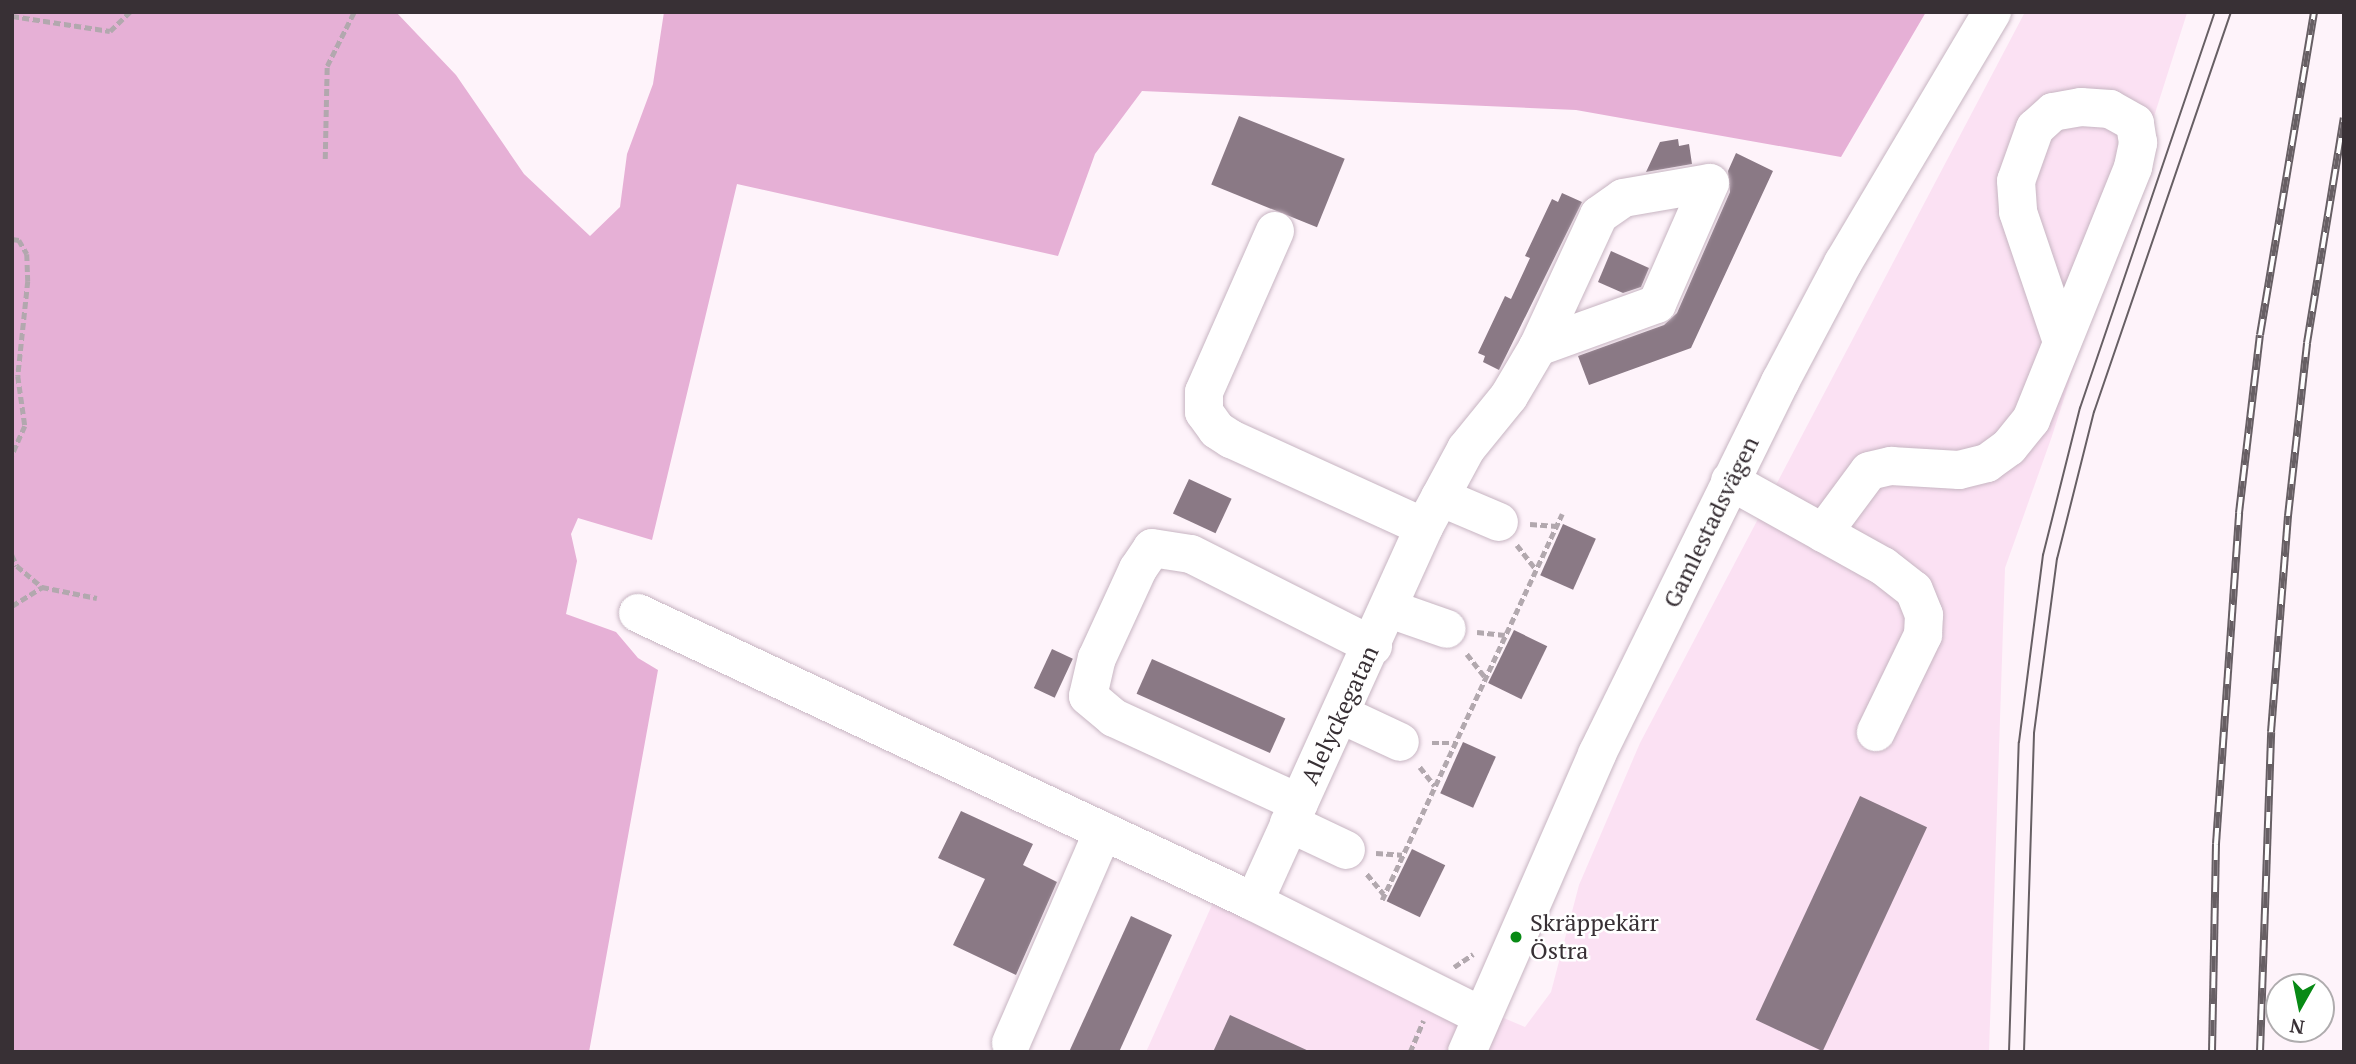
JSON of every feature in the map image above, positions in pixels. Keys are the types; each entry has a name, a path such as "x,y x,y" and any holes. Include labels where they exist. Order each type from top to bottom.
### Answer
{"street":[{"name":"Gamlestadsvägen","path":"1467,1052 1556,843 1730,481 1843,264 1992,12"},
{"path":"1823,533 1869,471 1891,466 1959,470 1987,463 2009,447 2031,420 2062,342 2138,143 2135,123 2110,109 2081,107 2053,112 2035,128 2016,181 2018,212 2062,342"},
{"name":"Alelyckegatan","path":"1237,894 1294,813 1390,609 1432,512 1466,449 1509,396 1538,346 1600,215 1623,198 1710,183 1657,304 1538,346"},
{"path":"1275,231 1204,392 1204,412 1217,430 1231,439 1432,512 1499,522"},
{"path":"1730,481 1883,566 1914,590 1924,615 1923,635 1876,732"},
{"path":"1346,850 1294,813 1114,718 1088,696 1097,658 1133,580 1152,548 1191,554 1373,646"},
{"path":"1390,609 1447,629"},
{"path":"638,613 1237,894 1482,1016"},
{"path":"1340,714 1400,742"},
{"path":"1011,1044 1103,831"}],"path":[{"path":"12,16 110,31 130,12"},
{"path":"325,159 327,66 354,12"},
{"path":"12,239 19,240 27,254 28,281 18,376 24,426 12,455"},
{"path":"1382,900 1562,514"},
{"path":"12,555 17,566 42,587 97,598"},
{"path":"12,607 42,587"}],"shaded area":[{"path":"12,12 396,12 456,75 524,174 590,236 620,207 627,154 653,84 664,12 1926,12 1841,157 1576,110 1142,91 1095,154 1058,256 737,184 652,540 578,518 571,534 577,561 566,614 616,632 638,658 658,670 589,1052 12,1052"},
{"path":"2025,12 2187,13 2052,436 2005,568 1989,1052 1146,1052 1216,896 1525,1027 1551,992 1579,885 1640,743"}],"building":[{"path":"1239,116 1345,159 1317,227 1211,185"},
{"path":"1678,139 1679,146 1689,144 1692,164 1646,172 1660,142"},
{"path":"1736,153 1773,171 1691,348 1589,385 1578,356 1664,325 1677,313 1730,192 1728,171"},
{"path":"1562,193 1582,202 1499,370 1483,362 1485,356 1478,353 1505,296 1511,299 1530,258 1525,256 1552,199 1558,202"},
{"path":"1611,251 1649,268 1641,287 1623,293 1598,282"},
{"path":"1189,479 1232,499 1216,533 1173,513"},
{"path":"1563,524 1596,539 1573,590 1540,575"},
{"path":"1514,630 1547,646 1521,699 1488,683"},
{"path":"1052,649 1073,659 1055,698 1034,688"},
{"path":"1152,659 1285,718 1270,753 1137,694"},
{"path":"1463,742 1496,757 1473,808 1440,793"},
{"path":"1860,796 1927,827 1823,1051 1756,1020"},
{"path":"961,811 1033,844 1023,865 1057,882 1016,975 953,945 985,879 938,858"},
{"path":"1412,849 1445,865 1420,917 1387,901"},
{"path":"1131,916 1172,935 1119,1052 1069,1052"},
{"path":"1230,1015 1311,1052 1213,1052"}],"tram line":[{"path":"2009,1052 2019,742 2043,555 2080,408 2215,12"},
{"path":"2024,1052 2034,733 2057,559 2094,412 2231,12"}],"railway":[{"path":"2212,1052 2216,844 2239,513 2260,335 2314,12"},
{"path":"2260,1052 2271,732 2288,516 2307,343 2344,118"}],"place":[{"name":"Skräppekärr Östra","path":"1516,937"}]}
